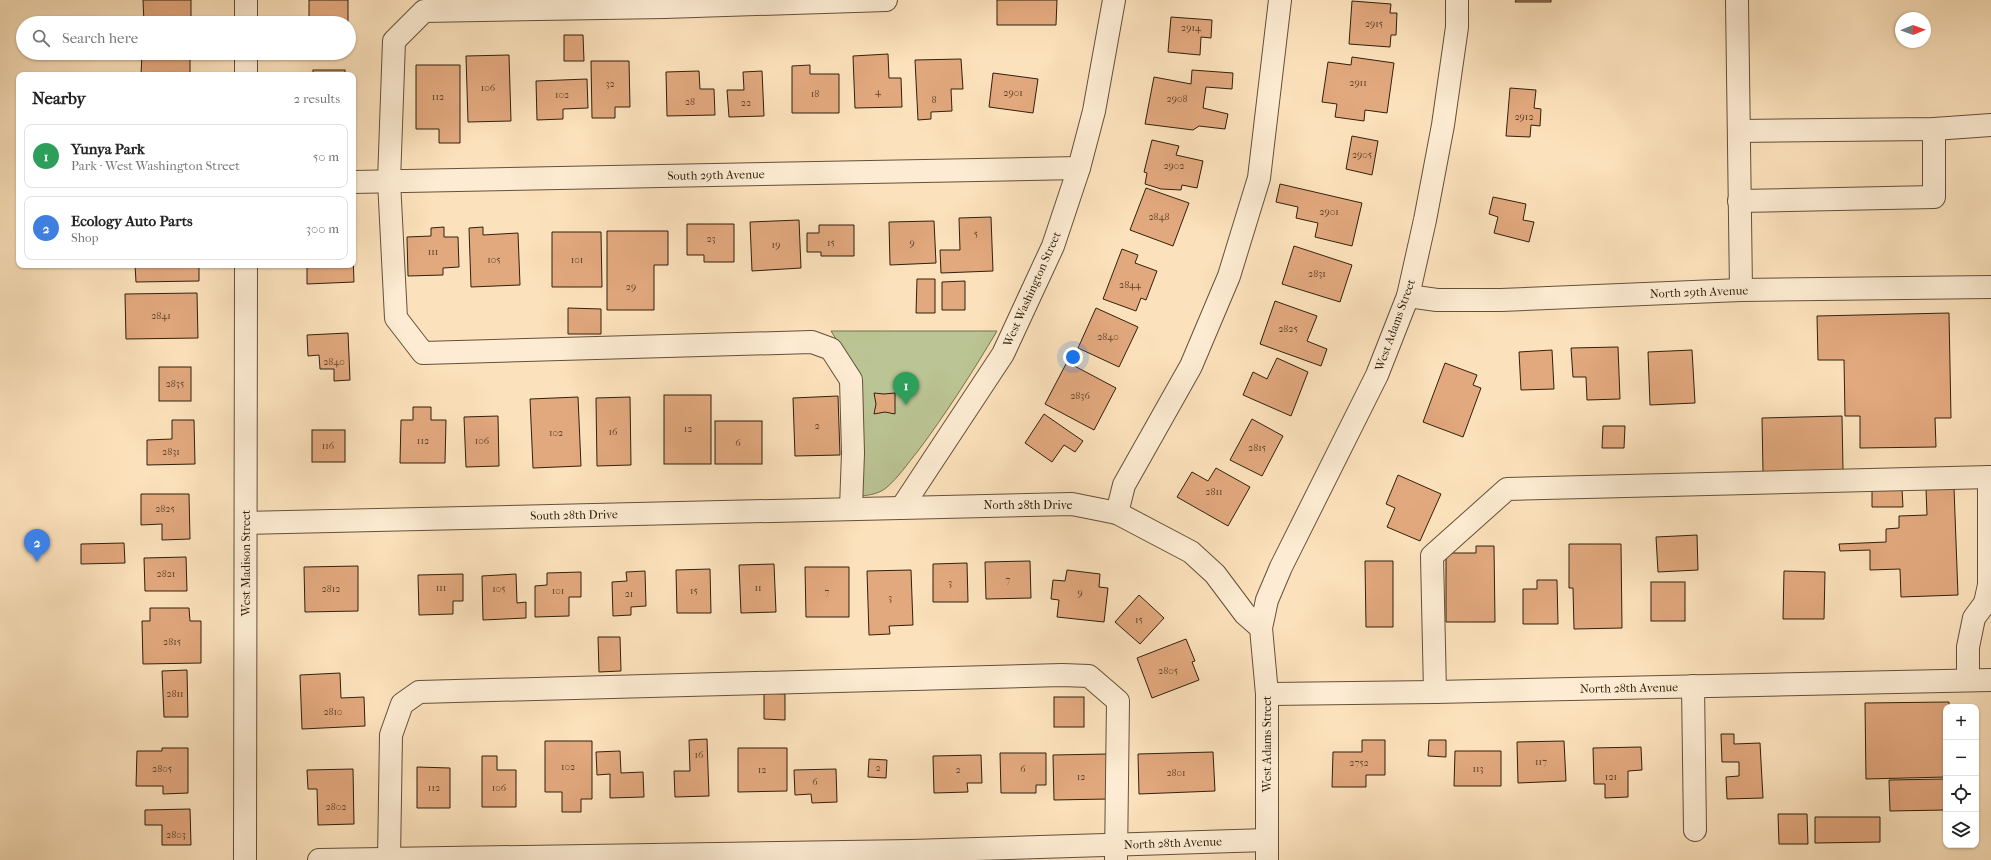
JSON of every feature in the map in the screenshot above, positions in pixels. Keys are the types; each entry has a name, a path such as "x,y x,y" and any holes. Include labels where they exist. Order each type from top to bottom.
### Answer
{"street":[{"path":"246,0 246,16"},
{"path":"851,508 853,453 851,380 831,349 812,342 423,353 396,318 389,181 394,41 424,11 664,7 886,0"},
{"name":"West Washington Street","path":"902,507 1003,354 1053,246 1079,168 1094,111 1114,0"},
{"path":"1117,513 1124,485 1191,366 1229,276 1258,178 1280,0"},
{"name":"West Adams Street","path":"1267,850 1267,694 1261,628 1267,600 1281,567 1377,376 1408,296 1425,220 1443,125 1457,27 1457,0"},
{"path":"1736,0 1741,290"},
{"path":"246,60 246,72"},
{"path":"1739,132 1934,129 1991,125"},
{"path":"1739,201 1934,197 1934,129"},
{"name":"South 29th Avenue","path":"356,182 1079,168"},
{"name":"West Madison Street","path":"245,860 246,268"},
{"name":"North 29th Avenue","path":"1408,296 1437,300 1501,300 1741,290 1991,287"},
{"path":"1435,692 1432,556 1507,489 1990,477 1989,585 1985,603 1974,618 1968,646 1968,680"},
{"name":"North 28th Drive","path":"902,507 1072,504 1117,513 1191,552 1215,574 1245,614 1261,628"},
{"name":"South 28th Drive","path":"246,523 902,507"},
{"path":"389,860 391,735 402,704 419,692 1062,675 1089,676 1118,701 1116,852"},
{"name":"North 28th Avenue","path":"1267,694 1435,692 1991,680"},
{"path":"1693,686 1695,830"},
{"name":"North 28th Avenue","path":"319,860 912,851 1116,852 1267,850"}],"green space":[{"path":"831,331 997,331 959,392 918,451 899,475 886,488 874,494 861,496 841,347"}],"building":[{"path":"143,0 191,0 191,16 144,16"},
{"path":"309,0 348,0 348,16 309,16"},
{"path":"997,0 1057,0 1056,25 997,25"},
{"path":"1516,0 1551,0 1551,2 1515,2"},
{"path":"1352,1 1391,4 1390,13 1397,13 1396,35 1391,35 1390,47 1349,44"},
{"path":"1171,17 1212,20 1211,38 1201,37 1200,55 1168,52"},
{"path":"564,35 583,35 584,61 564,61"},
{"path":"888,54 889,78 901,78 902,107 855,108 853,56"},
{"path":"509,55 511,121 468,122 466,56"},
{"path":"1352,57 1394,63 1387,113 1365,110 1364,121 1335,117 1337,104 1322,102 1328,62 1351,65"},
{"path":"961,59 963,89 951,89 952,111 931,112 931,119 918,120 915,60"},
{"path":"142,60 190,60 190,72 141,72"},
{"path":"591,61 629,61 630,107 615,107 615,118 592,118"},
{"path":"416,65 460,65 460,143 439,143 439,129 416,129"},
{"path":"810,65 810,74 839,74 839,113 792,113 792,66"},
{"path":"313,70 345,70 345,72 313,72"},
{"path":"1192,70 1233,73 1232,89 1206,87 1203,108 1228,114 1225,129 1199,126 1193,130 1145,124 1154,77 1191,84"},
{"path":"699,71 700,89 714,89 715,115 667,116 666,72"},
{"path":"762,71 764,116 729,117 727,90 744,90 743,72"},
{"path":"993,73 1038,79 1033,113 989,107"},
{"path":"587,79 588,108 563,109 563,119 537,120 536,81"},
{"path":"1510,88 1536,90 1534,108 1541,109 1540,126 1531,125 1530,137 1506,136"},
{"path":"1352,136 1378,141 1372,175 1346,169"},
{"path":"1152,140 1179,146 1176,155 1203,161 1197,188 1182,185 1181,190 1161,189 1145,184 1147,173 1144,172"},
{"path":"1280,184 1362,203 1352,246 1315,237 1318,223 1296,218 1298,207 1276,202"},
{"path":"1146,188 1189,203 1173,246 1130,230"},
{"path":"1493,197 1526,204 1523,220 1534,222 1529,242 1494,233 1498,217 1489,214"},
{"path":"991,217 993,271 941,273 940,250 960,250 959,218"},
{"path":"799,220 801,268 752,271 750,222"},
{"path":"934,221 936,263 890,265 889,222"},
{"path":"687,224 734,224 734,262 704,262 704,255 687,255"},
{"path":"819,225 854,225 854,256 821,256 821,252 807,252 807,233 819,233"},
{"path":"444,227 444,237 458,237 459,267 443,268 443,275 408,276 407,237 431,236 431,228"},
{"path":"483,227 483,235 518,233 520,285 471,287 469,228"},
{"path":"607,231 668,231 668,265 654,265 654,310 607,310"},
{"path":"552,232 601,232 602,287 552,287"},
{"path":"1294,246 1352,265 1340,302 1282,284"},
{"path":"1122,249 1138,255 1135,263 1157,271 1146,300 1141,298 1136,311 1103,299"},
{"path":"135,268 199,268 199,281 136,282"},
{"path":"307,268 354,268 354,282 307,284"},
{"path":"917,279 935,279 935,313 916,313"},
{"path":"965,281 965,310 942,310 942,282"},
{"path":"197,293 198,338 126,339 125,294"},
{"path":"1275,301 1317,316 1307,341 1327,349 1321,366 1260,344"},
{"path":"568,308 601,309 601,334 568,334"},
{"path":"1096,308 1138,327 1119,367 1078,348"},
{"path":"1949,313 1951,418 1935,418 1936,447 1860,448 1860,416 1845,416 1844,360 1818,360 1817,316"},
{"path":"348,333 350,380 334,381 334,369 320,369 319,355 308,356 307,335"},
{"path":"1618,347 1620,399 1587,400 1586,377 1573,377 1571,348"},
{"path":"1552,350 1554,389 1521,390 1519,352"},
{"path":"1692,350 1695,403 1650,405 1648,352"},
{"path":"1277,358 1308,372 1291,416 1243,395 1253,372 1267,379"},
{"path":"1067,362 1116,388 1094,430 1045,404"},
{"path":"1445,363 1477,375 1473,385 1481,388 1463,437 1423,422"},
{"path":"159,367 191,367 191,401 159,401"},
{"path":"874,393 895,393 895,414 885,412 874,414 876,404"},
{"path":"664,395 711,395 711,464 664,464"},
{"path":"838,396 840,455 795,456 793,398"},
{"path":"578,397 581,466 533,468 530,399"},
{"path":"630,397 631,465 597,466 596,398"},
{"path":"413,407 431,407 431,420 446,420 445,463 400,463 401,420 413,420"},
{"path":"1044,414 1083,441 1075,452 1064,445 1052,462 1025,443"},
{"path":"498,416 499,466 466,467 464,417"},
{"path":"1842,416 1843,470 1763,472 1762,418"},
{"path":"1252,419 1283,436 1262,476 1230,460"},
{"path":"172,420 194,420 195,464 147,465 147,440 172,439"},
{"path":"715,421 762,421 762,464 715,464"},
{"path":"1603,426 1625,426 1624,448 1602,448"},
{"path":"312,430 345,430 345,462 312,462"},
{"path":"1216,468 1250,487 1228,526 1177,497 1192,472 1208,481"},
{"path":"1398,475 1441,494 1420,541 1387,527 1395,508 1386,504"},
{"path":"1954,488 1958,595 1901,597 1900,569 1870,570 1870,550 1840,551 1839,544 1886,542 1886,529 1899,528 1899,516 1927,515 1926,489"},
{"path":"1872,489 1902,489 1903,507 1872,507"},
{"path":"141,494 189,494 190,539 162,540 162,524 141,525"},
{"path":"1697,535 1698,570 1658,572 1656,537"},
{"path":"124,543 125,563 81,564 81,544"},
{"path":"1569,544 1621,544 1622,628 1574,629 1573,588 1569,588"},
{"path":"1476,546 1494,546 1495,622 1446,622 1446,553 1476,553"},
{"path":"186,557 187,591 145,591 144,558"},
{"path":"1030,561 1031,598 986,599 985,562"},
{"path":"1365,561 1393,561 1393,627 1366,627"},
{"path":"967,563 968,602 933,602 933,564"},
{"path":"774,564 776,612 741,613 739,565"},
{"path":"358,566 358,611 305,612 304,567"},
{"path":"805,567 849,567 849,617 806,617"},
{"path":"710,569 711,613 677,613 676,570"},
{"path":"911,570 913,625 889,626 890,634 869,635 867,571"},
{"path":"1067,570 1100,574 1099,587 1108,588 1104,622 1057,617 1059,600 1051,599 1053,580 1065,581"},
{"path":"645,571 646,606 631,607 631,615 613,616 612,582 627,581 626,572"},
{"path":"1784,571 1825,572 1824,619 1783,619"},
{"path":"581,572 581,597 569,597 569,616 535,617 535,586 547,585 547,573"},
{"path":"463,574 463,601 453,601 453,614 419,615 418,575"},
{"path":"516,574 517,603 526,602 526,618 483,620 482,576"},
{"path":"1537,580 1557,580 1558,624 1523,624 1523,589 1537,589"},
{"path":"1651,582 1685,582 1685,621 1651,621"},
{"path":"1139,595 1164,618 1140,644 1115,622"},
{"path":"150,608 189,608 190,621 201,621 201,663 143,664 142,621 150,621"},
{"path":"598,637 620,637 621,671 599,672"},
{"path":"1186,639 1195,661 1192,662 1199,680 1152,698 1137,658"},
{"path":"187,670 188,717 164,717 162,671"},
{"path":"340,673 341,698 364,697 365,726 302,729 300,675"},
{"path":"764,693 785,694 785,720 764,719"},
{"path":"1054,697 1084,697 1084,727 1054,727"},
{"path":"1949,702 1949,704 1943,704 1943,777 1866,779 1865,703"},
{"path":"1721,734 1734,734 1734,744 1760,743 1763,798 1727,799 1726,777 1739,776 1739,762 1722,762"},
{"path":"707,739 709,796 675,797 674,771 690,771 689,740"},
{"path":"1362,740 1385,740 1385,775 1366,775 1366,787 1332,787 1333,752 1362,752"},
{"path":"1429,740 1446,740 1446,757 1428,756"},
{"path":"545,741 592,741 592,799 581,799 581,812 562,812 562,792 545,792"},
{"path":"1564,741 1566,781 1518,783 1517,742"},
{"path":"1641,747 1642,770 1628,771 1628,797 1605,798 1605,784 1594,784 1593,748"},
{"path":"162,748 188,748 188,793 163,794 163,786 136,786 137,751 162,751"},
{"path":"738,748 787,748 787,791 738,792"},
{"path":"620,751 621,773 643,772 644,797 610,798 610,774 597,775 596,752"},
{"path":"1455,751 1501,751 1501,786 1454,786"},
{"path":"1213,752 1215,791 1139,794 1138,754"},
{"path":"1000,753 1046,753 1046,785 1036,785 1036,793 1001,793"},
{"path":"1108,754 1108,799 1054,800 1053,755"},
{"path":"981,755 982,783 967,783 968,792 934,793 933,756"},
{"path":"482,756 497,756 497,770 516,770 516,807 482,807"},
{"path":"869,759 887,760 886,778 868,777"},
{"path":"417,767 450,768 450,808 417,808"},
{"path":"353,769 354,824 318,825 317,789 308,789 307,770"},
{"path":"836,769 837,802 812,803 811,794 795,795 794,770"},
{"path":"1943,779 1943,810 1890,811 1889,780"},
{"path":"190,809 191,845 162,845 162,825 145,825 145,810"},
{"path":"1778,814 1807,814 1808,844 1779,844"},
{"path":"1815,817 1880,817 1880,842 1815,843"}],"place":[{"name":"Yunya Park","path":"906,405"},
{"name":"Ecology Auto Parts","path":"37,562"}]}
